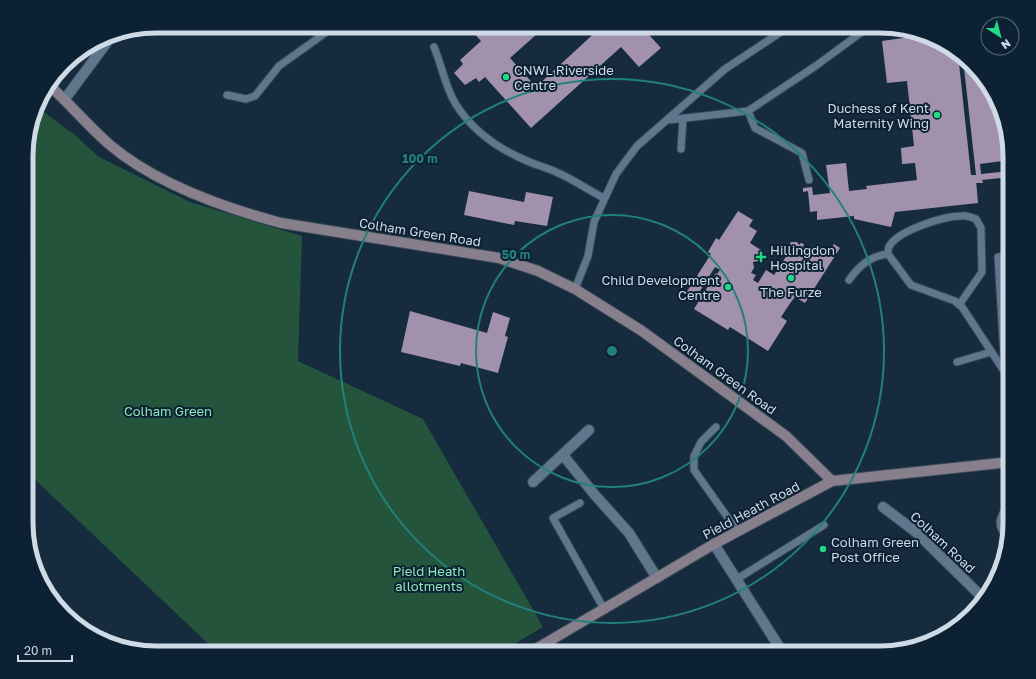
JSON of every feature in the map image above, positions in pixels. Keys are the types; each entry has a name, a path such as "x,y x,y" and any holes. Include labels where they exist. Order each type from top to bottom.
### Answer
{"street":[{"path":"64,99 106,43"},
{"name":"Colham Green Road","path":"53,89 115,149 168,183 218,202 281,224 499,258 538,271 575,290 642,331 786,436 832,481"},
{"path":"533,482 589,430"},
{"path":"563,455 594,494 629,533 657,578"},
{"name":"Pield Heath Road","path":"541,646 714,544 832,481 1003,463"},
{"name":"Colham Road","path":"883,507 916,532 980,595"},
{"path":"714,544 780,646"}],"lane":[{"path":"227,95 246,99 255,96 279,66 325,33"},
{"path":"575,290 588,256 594,222 616,174 630,154 637,146 725,69 779,33"},
{"path":"668,120 748,111 817,65 860,33"},
{"path":"434,47 442,65 447,89 455,104 465,118 483,136 515,155 557,172 604,198"},
{"path":"748,111 755,128 802,153 809,180"},
{"path":"681,149 683,118"},
{"path":"959,304 982,272 981,228 976,218 963,215 944,217 924,224 898,237 889,245 888,254 911,285 955,301 959,304 1003,370"},
{"path":"849,280 859,267 877,255 888,254"},
{"path":"1003,257 998,257 1003,340"},
{"path":"956,362 991,352"},
{"path":"716,427 701,442 694,456 694,470 701,482 738,532"},
{"path":"580,503 553,518 604,609"},
{"path":"1003,512 1000,519 1000,527 1003,531"},
{"path":"737,579 824,525"}],"green space":[{"name":"Colham Green","path":"42,109 76,136 99,157 190,202 302,236 298,361 423,419 543,627 511,646 211,646 33,478 33,156 37,124"}],"building":[{"name":"CNWL Riverside Centre","path":"474,33 538,33 510,58 536,87 594,33 647,33 661,48 639,67 621,47 531,128 485,77 479,82 476,78 465,85 454,73 463,64 460,60 481,41"},
{"name":"Duchess of Kent Maternity Wing","path":"912,37 935,46 959,61 971,175 976,175 964,66 978,81 987,94 996,116 1001,132 1003,148 1003,161 980,164 981,174 1003,172 1003,178 982,180 983,183 976,183 978,203 895,212 891,227 854,219 854,216 817,220 817,211 810,212 808,191 803,192 803,188 812,187 813,195 830,193 826,165 846,163 849,191 867,189 866,186 917,180 915,163 902,164 901,148 914,146 907,81 887,83 882,41"},
{"path":"469,191 524,202 526,192 553,197 547,226 515,221 514,225 464,215"},
{"name":"Child Development Centre","path":"738,211 753,220 749,226 757,231 750,243 764,252 758,261 753,262 754,268 751,273 756,275 753,280 758,283 766,270 774,275 787,255 785,252 791,242 797,242 799,245 801,243 804,244 803,247 806,247 808,250 811,246 826,256 834,244 840,248 805,303 795,297 791,302 781,317 787,321 768,351 730,327 728,330 694,309 716,273 717,274 720,270 715,267 695,299 686,293 711,254 708,252 716,238 719,240"},
{"path":"410,311 487,333 493,312 510,318 505,336 508,337 498,373 461,363 460,366 401,352"}],"place":[{"name":"CNWL Riverside Centre","path":"506,77"},
{"name":"Duchess of Kent Maternity Wing","path":"937,115"},
{"name":"Hillingdon Hospital","path":"761,257"},
{"name":"The Furze","path":"791,278"},
{"name":"Child Development Centre","path":"728,287"},
{"name":"Colham Green Post Office","path":"823,549"}],"park label":[{"name":"Pield Heath allotments","path":"429,578"}]}
